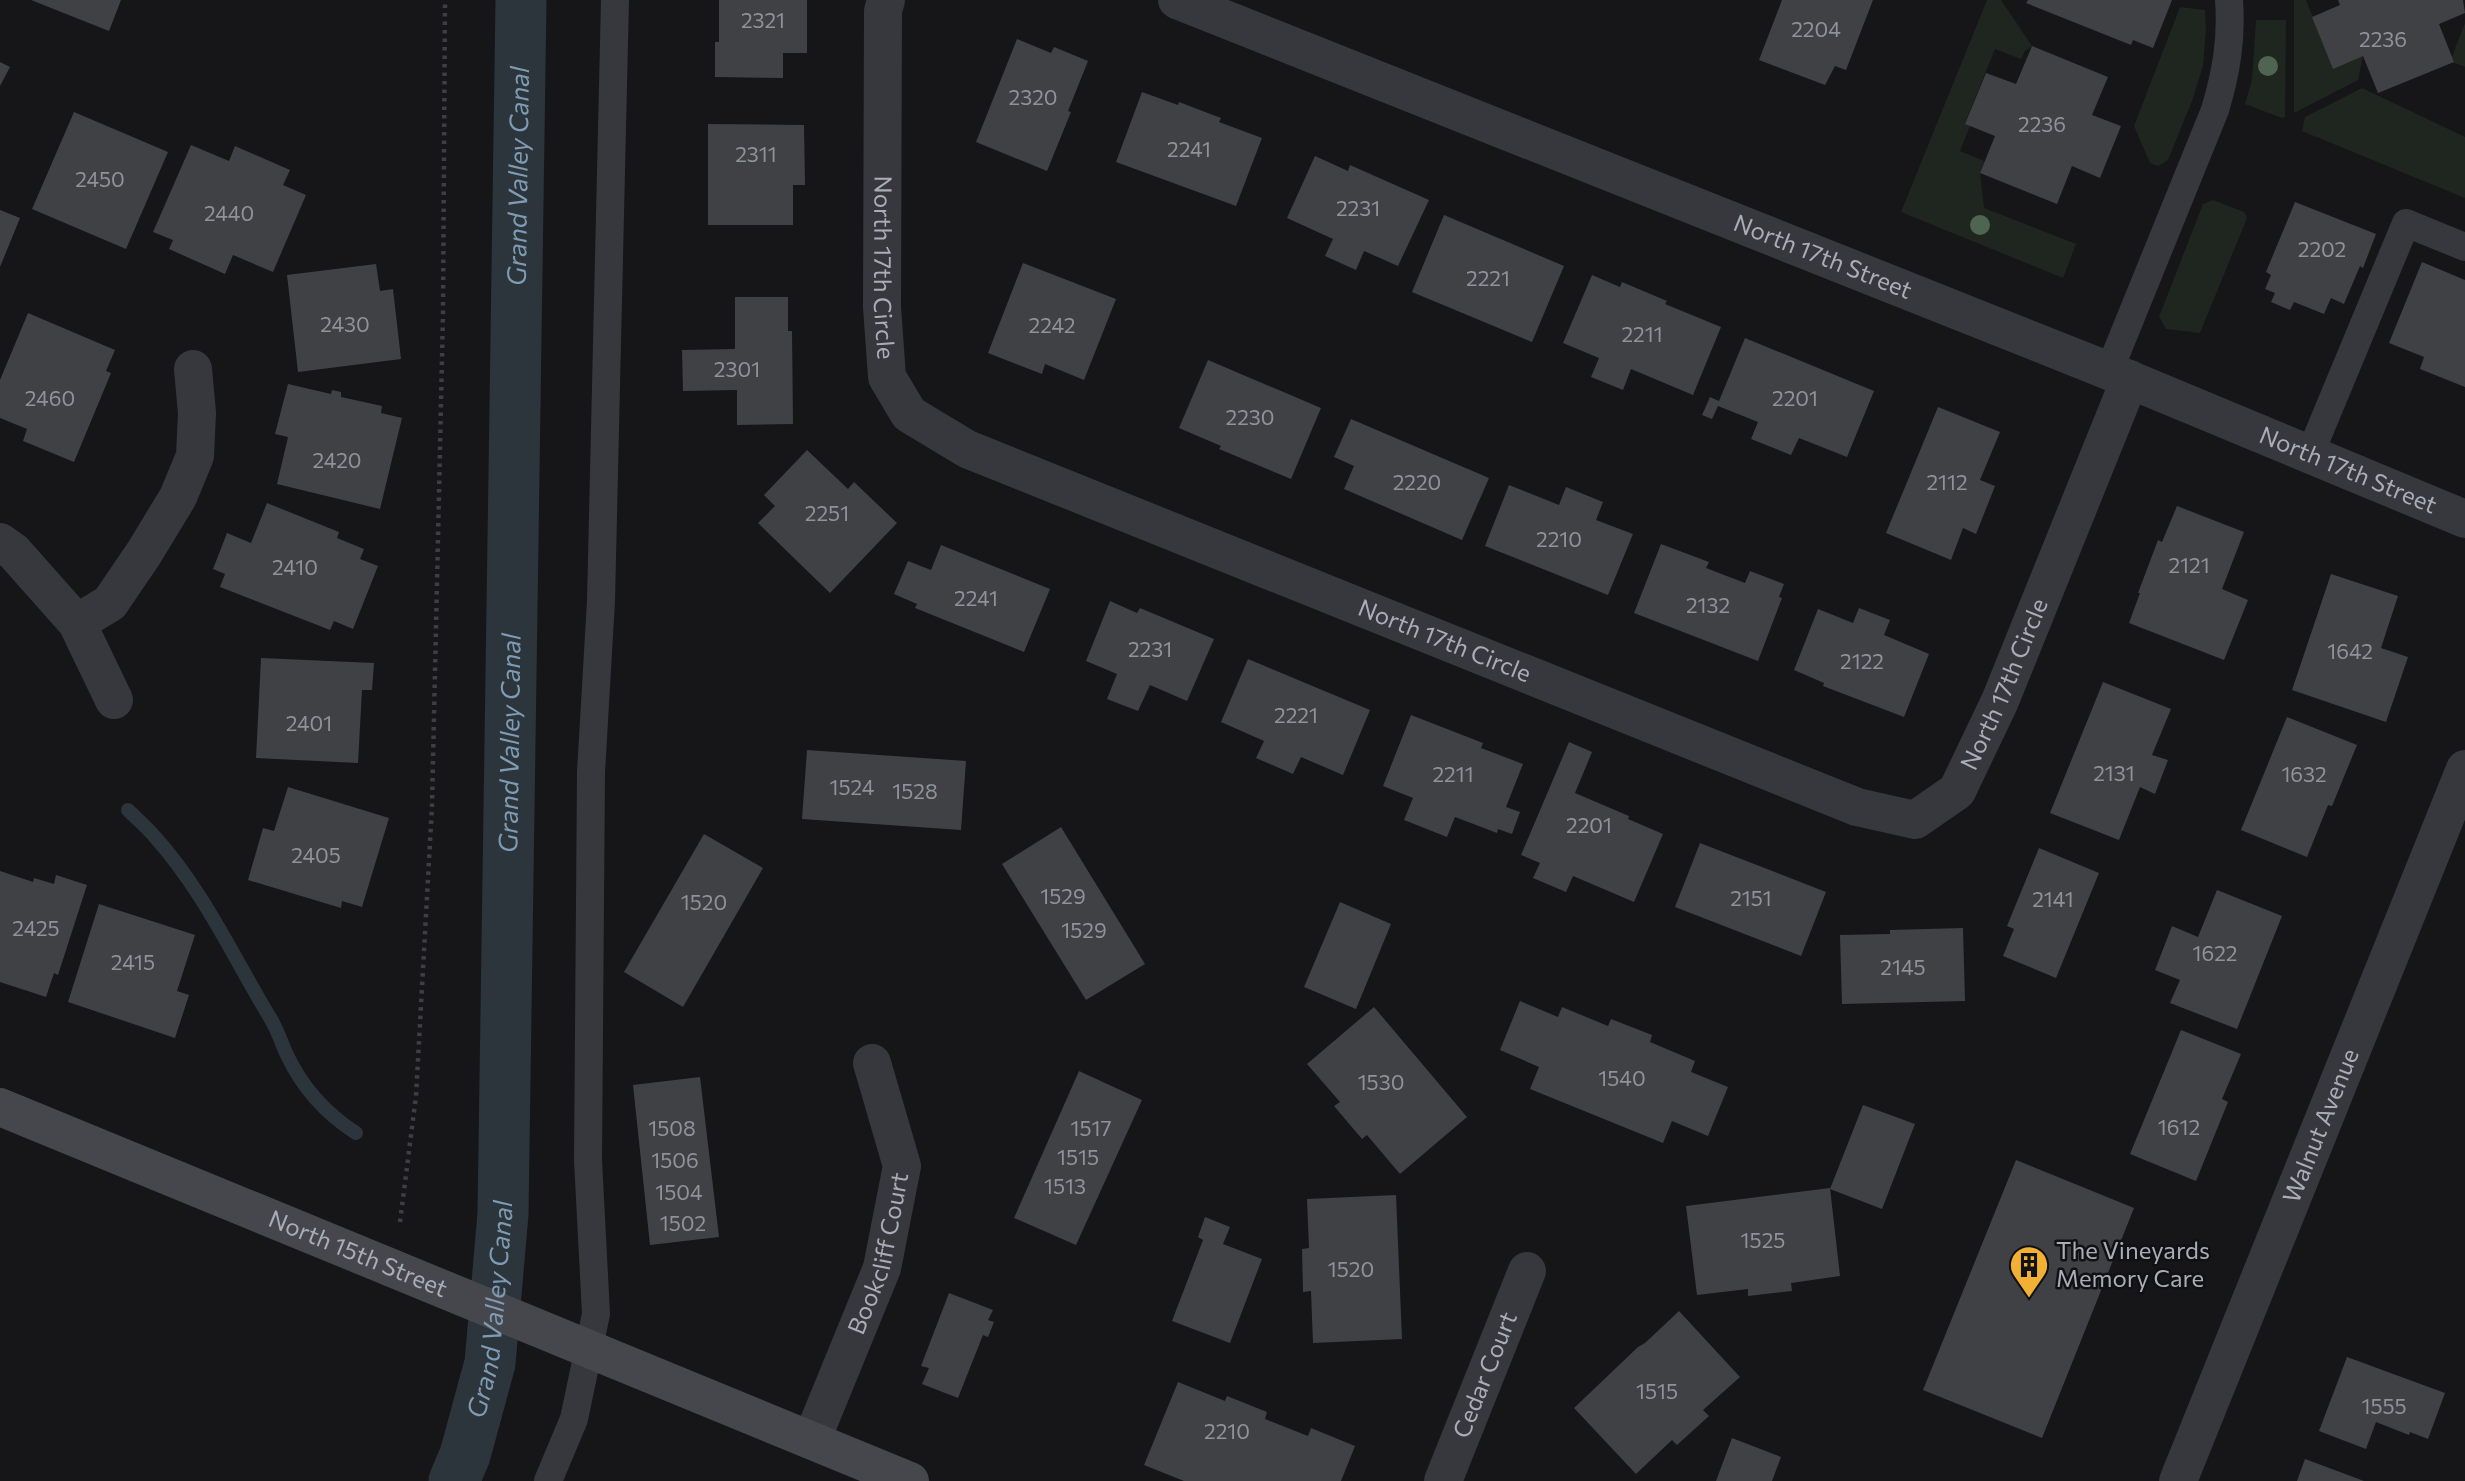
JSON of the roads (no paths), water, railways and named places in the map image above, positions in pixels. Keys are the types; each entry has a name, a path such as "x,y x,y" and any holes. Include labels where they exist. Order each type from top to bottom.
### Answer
{"street":[{"name":"North 17th Circle","path":"886,0 883,11 882,307 887,377 909,415 967,449 1857,807 1915,820 1957,790 2000,701 2119,375"},
{"name":"North 17th Street","path":"1177,0 2119,375 2465,519"},
{"path":"77,623 110,603 178,497 195,456 197,412 193,369"},
{"path":"0,542 14,552 77,623 114,700"},
{"name":"Walnut Avenue","path":"2178,1481 2465,769"},
{"name":"Bookcliff Court","path":"812,1440 882,1268 902,1166 872,1063"},
{"name":"North 15th Street","path":"0,1107 910,1481"},
{"name":"Cedar Court","path":"1443,1481 1527,1271"}],"lane":[{"path":"548,1481 574,1419 574,1343 596,1314 588,1160 591,772 601,601 615,0"},
{"path":"2119,375 2227,71 2231,27 2229,0"},
{"path":"2310,454 2406,223 2465,247"}],"waterway":[{"name":"Grand Valley Canal","path":"454,1481 465,1455 490,1363 503,1214 521,0"},
{"path":"128,810 149,830 188,878 272,1021 300,1079 334,1117 356,1133"}],"place":[{"name":"The Vineyards Memory Care","path":"2029,1299"}]}
